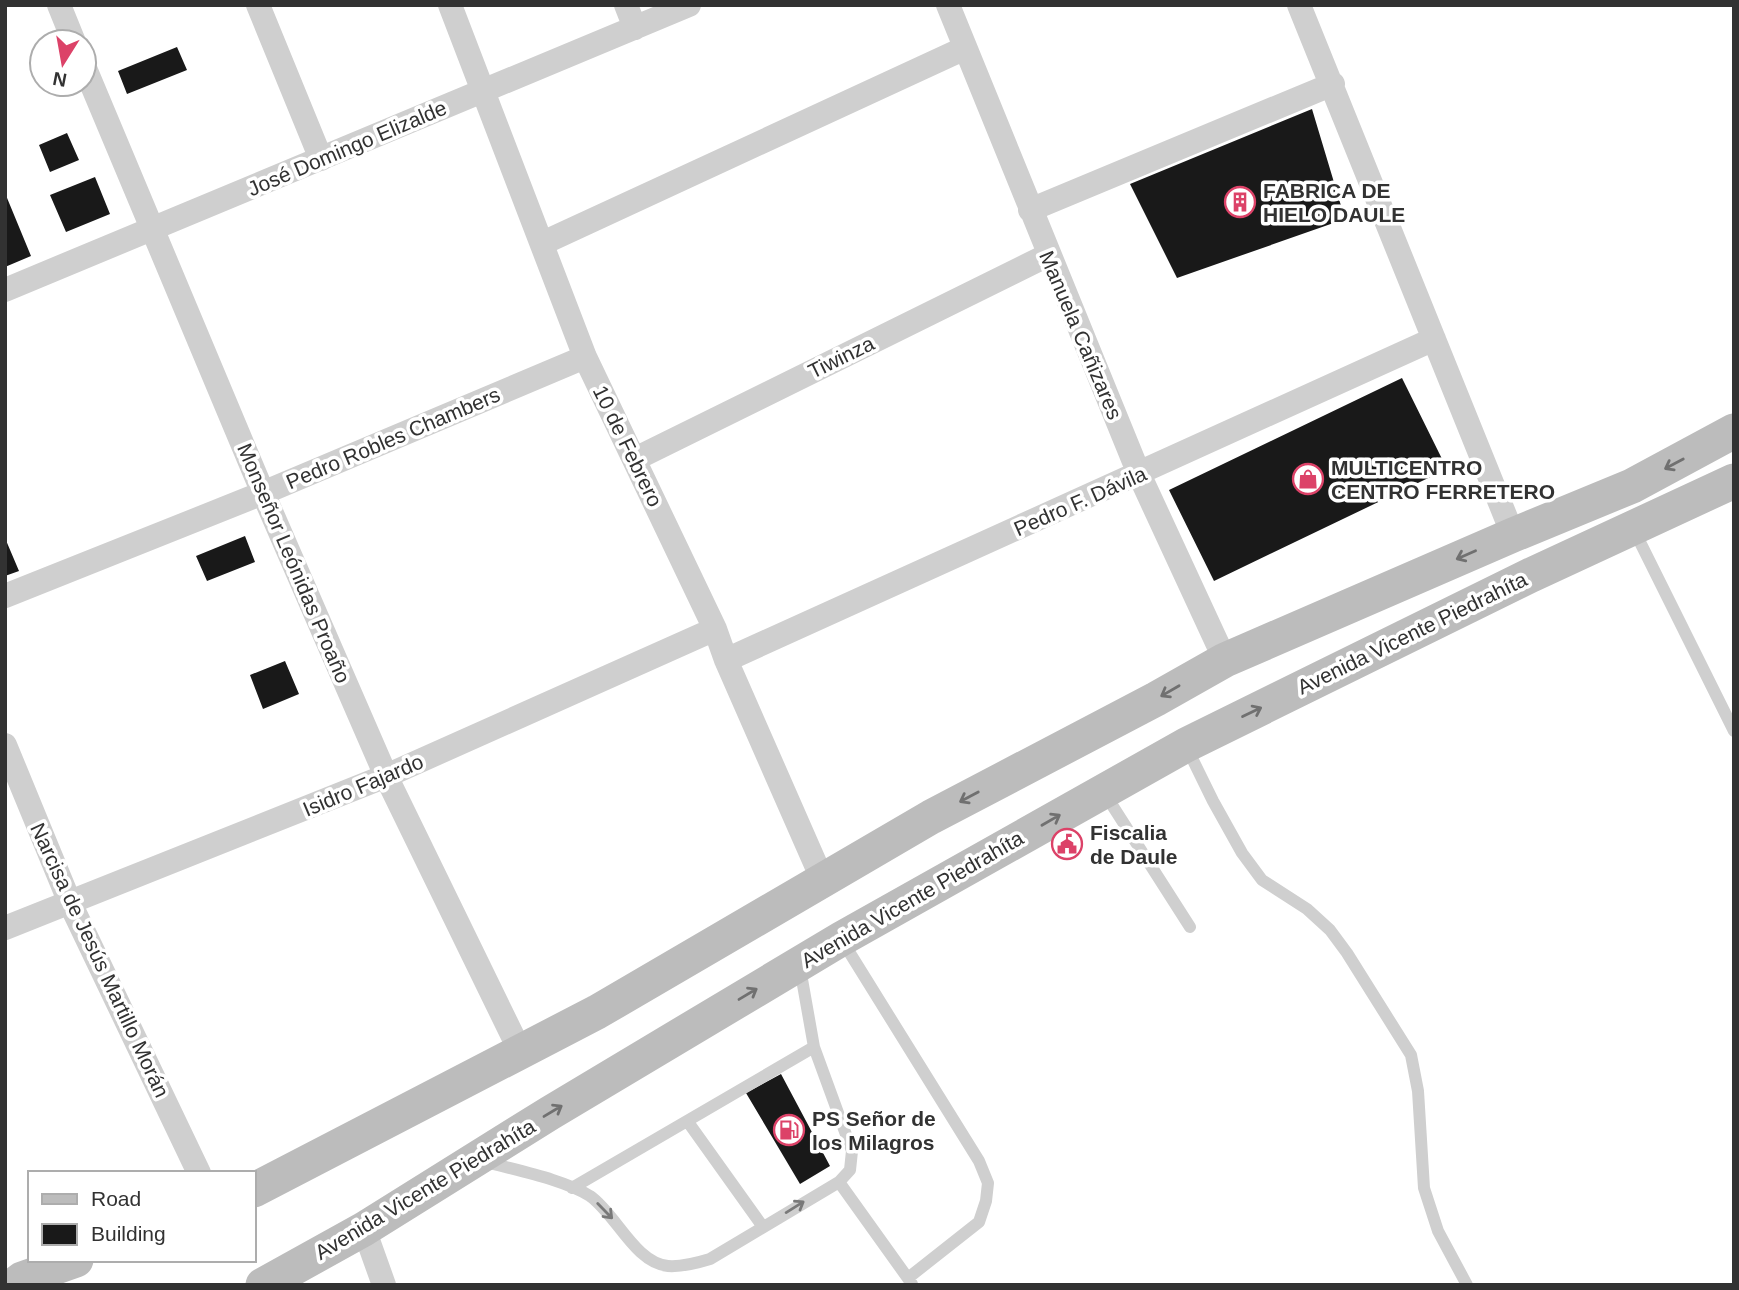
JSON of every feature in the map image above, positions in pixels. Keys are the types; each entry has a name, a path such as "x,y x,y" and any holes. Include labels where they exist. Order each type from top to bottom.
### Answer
{"main road":[{"path":"256,1189 597,1012 931,817 1225,660 1632,486 1734,431"},
{"name":"Avenida Vicente Piedrahíta","path":"263,1285 364,1229 476,1158 841,939 1186,744 1531,575 1729,487"},
{"path":"21,1282 71,1262"}],"street":[{"path":"59,5 68,28"},
{"path":"258,5 321,159"},
{"name":"10 de Febrero","path":"450,5 585,357 715,629 726,660 823,881"},
{"name":"José Domingo Elizalde","path":"5,290 484,91 631,17 689,5"},
{"name":"Manuela Cañizares","path":"948,5 1139,474 1225,660"},
{"path":"1299,5 1513,535"},
{"path":"543,243 965,48"},
{"path":"1030,210 1333,84"},
{"name":"Monseñor Leónidas Proaño","path":"97,98 262,493 386,776 521,1053"},
{"name":"Tiwinza","path":"635,459 1048,255"},
{"name":"Pedro F. Dávila","path":"726,660 1434,339"},
{"name":"Pedro Robles Chambers","path":"5,596 262,493 585,357"},
{"name":"Isidro Fajardo","path":"5,928 386,776 715,629"},
{"name":"Narcisa de Jesús Martillo Morán","path":"5,745 70,903 198,1171"},
{"path":"364,1229 384,1285"}],"lane":[{"path":"1633,528 1734,731"},
{"path":"1186,744 1213,801 1262,880 1307,909 1330,930 1411,1055 1418,1091 1424,1188 1438,1231 1467,1285"},
{"path":"1103,790 1190,927"},
{"path":"839,1182 910,1281 979,1222 988,1183 979,1161 841,939"},
{"path":"476,1158 572,1188 590,1197 607,1211 647,1258 666,1266 687,1265 710,1259 839,1182 849,1171 852,1150 814,1048 799,964"},
{"path":"572,1188 814,1048"},
{"path":"688,1122 763,1227"}],"building":[{"path":"177,47 187,70 127,94 118,71"},
{"name":"FABRICA DE HIELO DAULE","path":"1312,109 1345,219 1177,278 1130,184"},
{"path":"67,133 79,160 50,172 39,145"},
{"path":"95,177 110,214 66,232 50,195"},
{"path":"5,193 31,256 5,267"},
{"name":"MULTICENTRO CENTRO FERRETERO","path":"1402,378 1447,469 1214,581 1169,490"},
{"path":"245,536 255,562 207,581 196,556"},
{"path":"5,538 19,571 5,576"},
{"path":"285,661 299,694 263,709 250,675"},
{"name":"PS Señor de los Milagros","path":"781,1074 830,1166 800,1184 746,1093"}],"place":[{"name":"FABRICA DE HIELO DAULE","path":"1240,202"},
{"name":"MULTICENTRO CENTRO FERRETERO","path":"1308,479"},
{"name":"Fiscalia de Daule","path":"1067,844"},
{"name":"PS Señor de los Milagros","path":"789,1130"}]}
